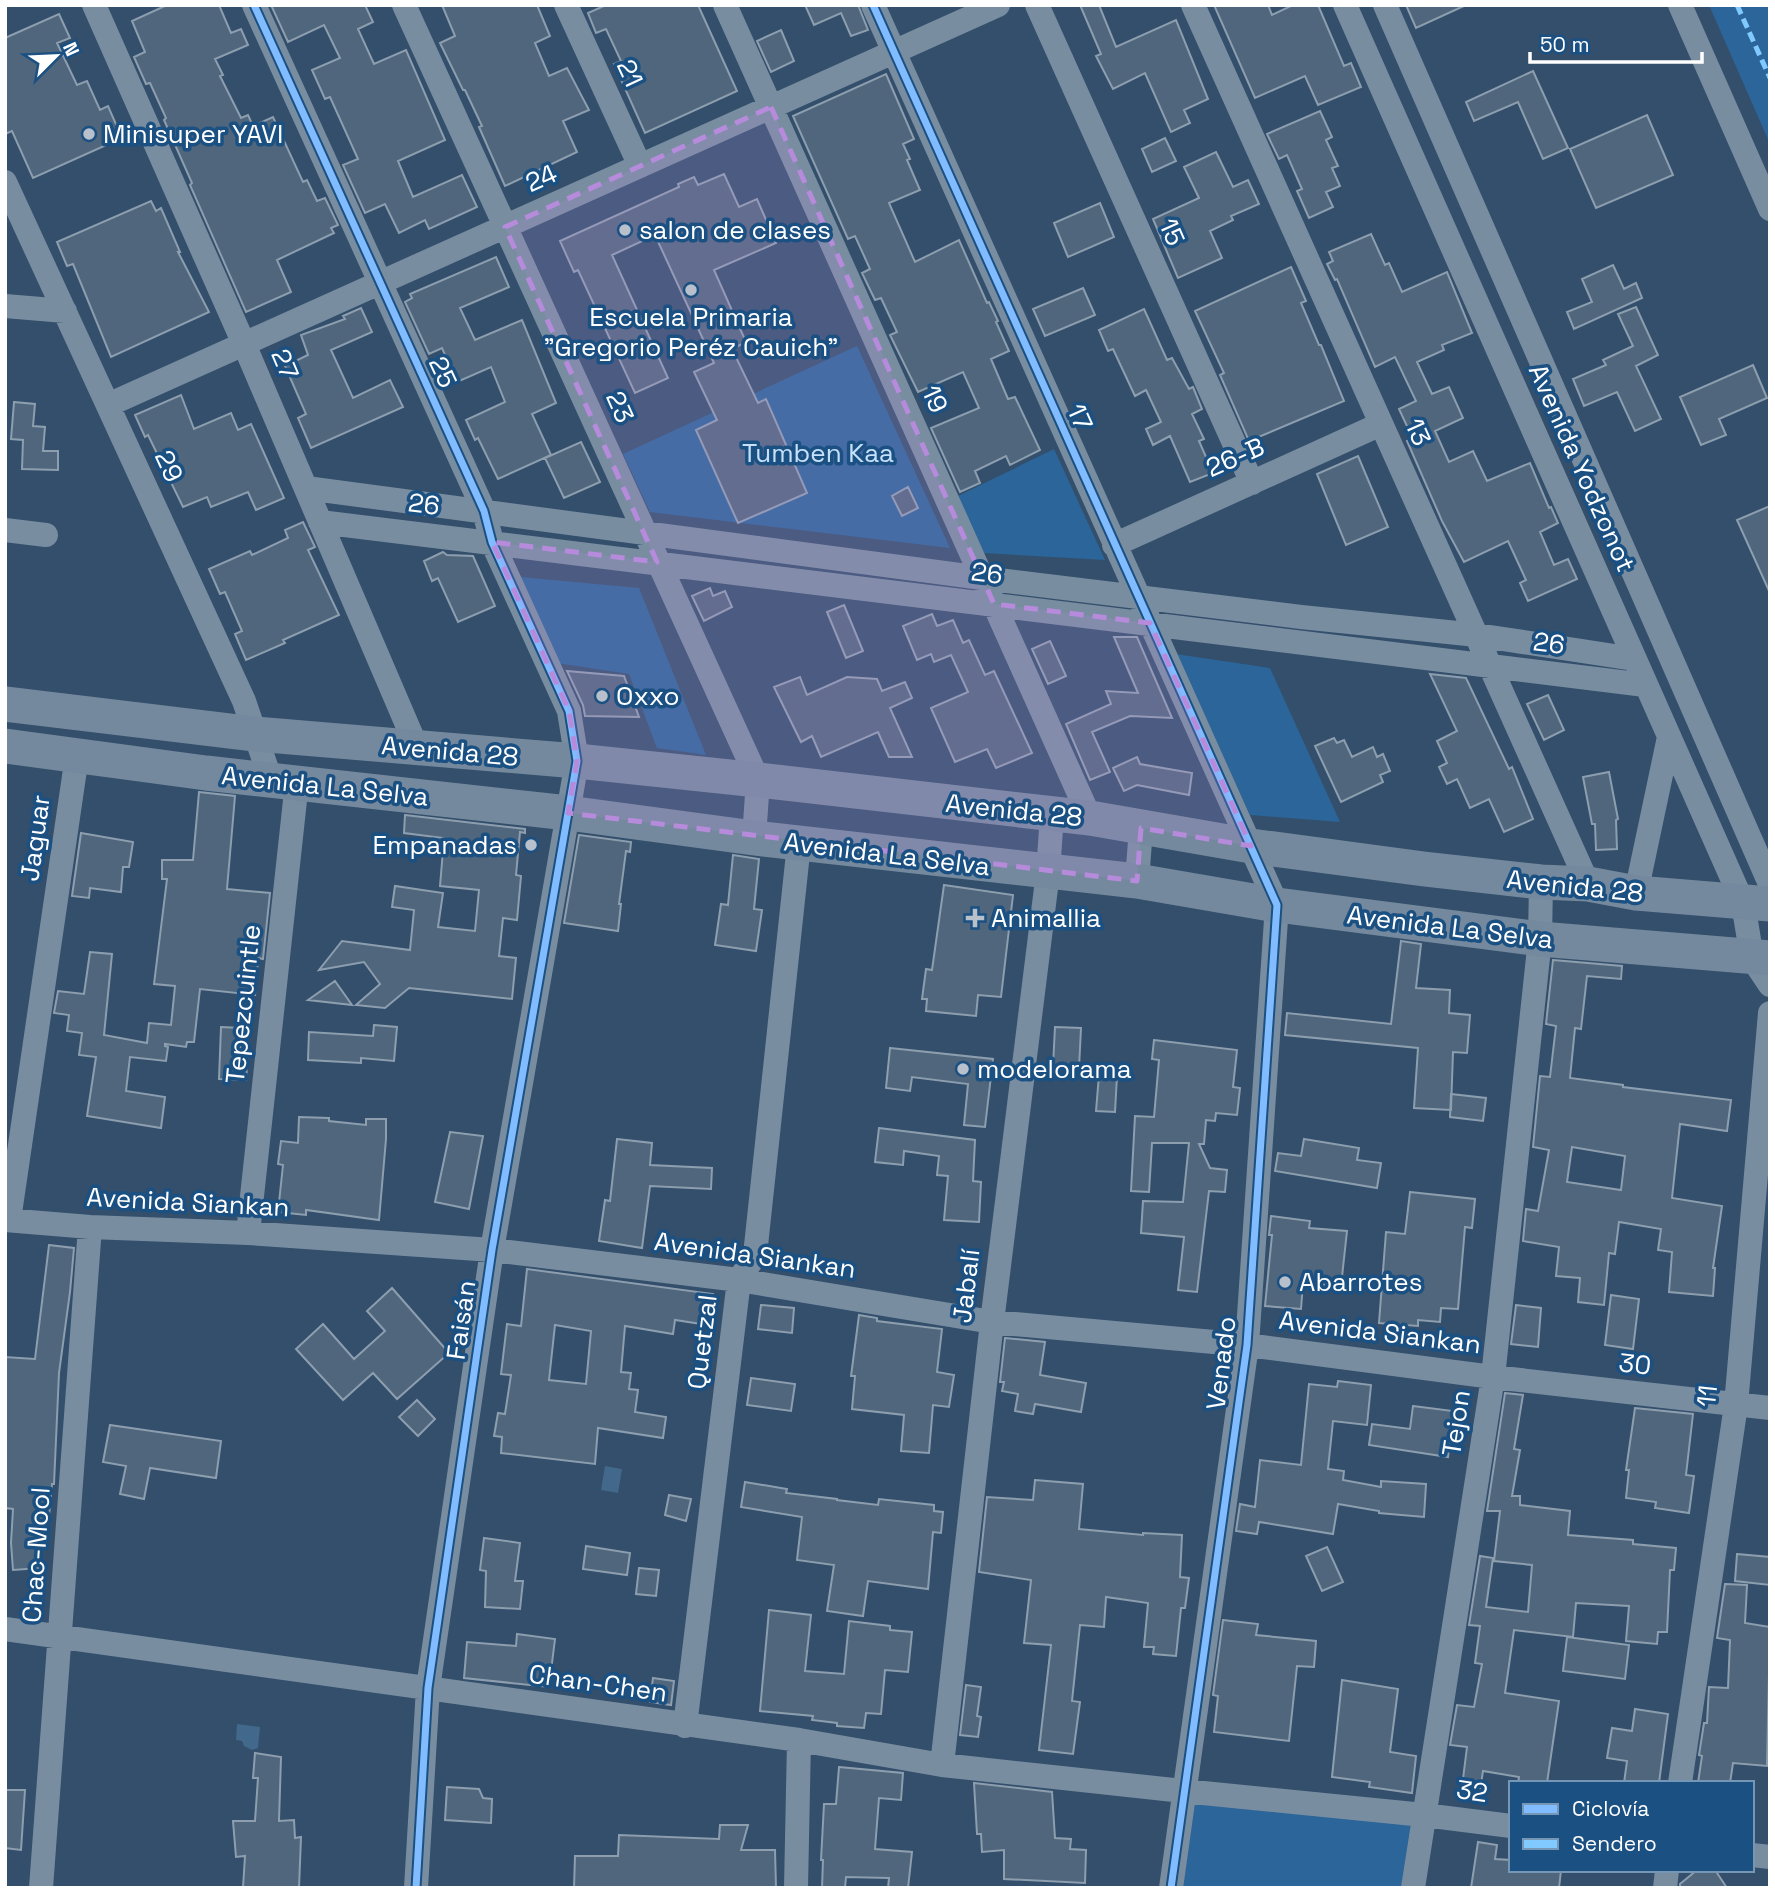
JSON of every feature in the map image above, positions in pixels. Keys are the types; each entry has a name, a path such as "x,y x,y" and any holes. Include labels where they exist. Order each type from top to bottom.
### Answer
{"street":[{"name":"27","path":"94,5 244,344 417,748"},
{"name":"25","path":"254,5 484,511 492,542 569,711 577,761"},
{"name":"23","path":"404,5 758,780 754,838"},
{"name":"21","path":"566,5 640,166"},
{"name":"19","path":"725,5 1090,818"},
{"name":"17","path":"873,5 1251,846"},
{"name":"24","path":"108,405 998,5"},
{"name":"15","path":"1037,5 1252,482"},
{"name":"13","path":"1193,5 1588,884"},
{"name":"Avenida Yodzonot","path":"1345,5 1669,737 1761,897"},
{"name":"Avenida Yodzonot","path":"1385,5 1761,897 1764,967"},
{"path":"1680,5 1770,209"},
{"name":"29","path":"5,182 244,701 255,734 283,780"},
{"path":"5,306 65,311"},
{"name":"26-B","path":"1114,545 1381,424"},
{"path":"306,488 982,578 1301,618 1477,635 1634,659"},
{"name":"26","path":"320,522 1646,685"},
{"path":"5,530 46,535"},
{"name":"Avenida La Selva","path":"5,704 255,734"},
{"name":"Avenida 28","path":"255,734 577,761 1090,818 1251,846 1541,882 1588,884 1636,892 1761,897"},
{"path":"1636,892 1669,737"},
{"name":"Avenida La Selva","path":"5,746 206,773 568,813 799,844 1137,881 1277,905 1764,967"},
{"name":"Jaguar","path":"7,1220 77,756"},
{"name":"Faisán","path":"416,1888 428,1688 492,1250 577,761"},
{"name":"Tepezcuintle","path":"248,1233 283,780"},
{"name":"Jabalí","path":"943,1765 992,1322 1048,872 1052,815"},
{"path":"1137,881 1141,828"},
{"name":"Quetzal","path":"685,1726 739,1280 755,1255 799,844"},
{"name":"Venado","path":"1171,1888 1247,1345 1277,905 1251,846"},
{"name":"Tejon","path":"1413,1888 1493,1377 1541,939 1541,882"},
{"name":"11","path":"1680,1781 1736,1405 1770,1013"},
{"name":"Avenida Siankan","path":"7,1220 492,1250 739,1280 992,1322 1247,1345 1493,1377"},
{"name":"Chac-Mool","path":"41,1888 90,1227"},
{"name":"30","path":"1493,1377 1770,1408"},
{"name":"Chan-Chen","path":"5,1629 799,1740 943,1765 1184,1791"},
{"path":"796,1888 799,1740"},
{"name":"32","path":"1184,1791 1509,1826"}],"highlighted area":[{"path":"771,107 994,604 1150,623 1251,846 1141,828 1137,881 568,813 577,761 569,711 492,542 657,562 505,227"}],"green space":[{"path":"1709,5 1770,5 1770,144"},
{"name":"Tumben Kaa","path":"857,346 950,548 650,512 623,454"},
{"path":"1054,449 1105,560 983,553 956,497"},
{"path":"520,577 639,588 706,755 657,748 629,674 557,663"},
{"path":"1176,654 1270,668 1340,822 1250,815"},
{"path":"1190,1799 1416,1825 1406,1888 1177,1888"}],"shaded area":[{"path":"605,1466 622,1469 618,1493 601,1490"},
{"path":"237,1724 260,1727 258,1748 252,1750 244,1746 242,1741 236,1740"}],"building":[{"path":"167,5 219,5 231,33 241,29 248,45 215,59 223,75 220,76 241,118 248,115 253,126 273,117 303,182 307,180 317,201 325,198 338,225 331,228 334,233 277,260 291,292 246,312 190,185 192,183 164,120 166,118 134,57 145,52 132,21"},
{"path":"271,5 365,5 373,22 358,29 374,64 406,50 445,140 398,161 413,197 462,175 477,207 429,229 425,220 399,233 385,204 365,213 343,165 358,159 330,97 325,99 312,70 340,58 324,25 288,42"},
{"path":"442,5 537,5 550,36 535,43 549,76 567,68 589,110 563,121 577,152 505,186 479,127 482,126 440,43 455,36"},
{"path":"606,5 698,5 737,91 645,133 614,64 621,61 606,29 596,33 588,13"},
{"path":"805,5 858,5 868,30 851,36 841,13 814,25"},
{"path":"1080,5 1099,5 1116,47 1176,20 1208,99 1184,110 1190,123 1171,132 1145,73 1113,89 1096,56 1101,54"},
{"path":"1214,5 1268,5 1272,15 1293,5 1318,5 1344,66 1351,63 1361,87 1318,105 1305,76 1255,98"},
{"path":"1406,5 1466,5 1416,28"},
{"path":"59,14 70,38 57,43 77,85 87,81 100,110 108,106 122,138 33,178 12,131 5,134 5,38"},
{"path":"781,30 794,61 771,72 757,41"},
{"path":"1533,71 1568,148 1543,159 1518,102 1474,121 1466,102"},
{"path":"886,74 914,139 903,144 920,190 889,203 915,262 959,240 987,303 989,302 998,321 996,322 1009,351 991,359 1008,399 1015,397 1040,450 1010,465 1006,456 975,471 980,483 960,492 931,428 979,408 963,372 918,392 890,335 897,332 881,298 875,300 862,273 870,269 855,236 848,239 793,116"},
{"path":"1320,111 1332,137 1326,140 1338,166 1332,168 1340,186 1326,192 1333,207 1309,218 1297,191 1302,189 1287,155 1279,159 1267,134"},
{"path":"1647,115 1673,175 1596,208 1570,149"},
{"path":"1165,138 1176,161 1152,172 1142,149"},
{"path":"1216,152 1233,187 1248,180 1259,204 1231,216 1233,220 1210,231 1222,258 1178,278 1153,219 1199,198 1184,167"},
{"path":"724,174 739,207 757,199 776,243 714,270 746,342 732,349 758,403 766,399 807,493 738,523 696,430 717,420 694,372 714,363 655,235 612,255 668,378 635,393 578,270 574,272 560,241 679,187 678,184 694,177 698,185"},
{"path":"151,201 156,211 161,208 178,252 209,312 111,357 73,264 67,266 57,242"},
{"path":"1100,203 1114,237 1068,257 1054,223"},
{"path":"1371,234 1385,265 1389,263 1402,292 1447,272 1472,333 1442,345 1444,350 1417,362 1432,394 1449,387 1463,418 1435,431 1449,462 1473,451 1487,481 1530,463 1558,523 1540,532 1554,565 1568,559 1577,579 1528,601 1520,583 1526,580 1508,541 1464,562 1442,521 1407,441 1413,439 1399,409 1416,401 1395,357 1375,367 1337,279 1335,280 1327,264 1333,261 1329,252"},
{"path":"496,257 509,287 460,308 475,340 522,320 556,403 532,414 551,455 498,479 466,420 505,402 491,367 457,382 442,348 429,354 405,302 412,298 410,294"},
{"path":"1613,265 1624,289 1636,283 1642,298 1574,329 1567,312 1592,302 1582,279"},
{"path":"1291,267 1306,301 1301,303 1344,401 1249,441 1220,375 1224,373 1195,311"},
{"path":"1083,288 1095,315 1045,336 1033,309"},
{"path":"1636,307 1658,355 1636,366 1661,419 1635,431 1617,392 1584,406 1573,379 1606,365 1603,360 1633,346 1618,314"},
{"path":"361,308 372,332 331,350 353,398 390,380 403,407 311,448 298,418 306,414 285,366 308,355 301,335 345,319 343,316"},
{"path":"1144,309 1167,360 1172,358 1189,389 1193,387 1202,409 1192,414 1204,439 1199,441 1213,473 1190,482 1170,436 1153,445 1146,429 1161,422 1146,390 1135,396 1113,349 1108,351 1099,330"},
{"path":"1753,365 1767,398 1719,419 1726,435 1701,445 1680,397"},
{"path":"181,395 194,429 231,413 238,430 251,424 284,498 256,510 248,492 211,507 207,497 183,507 148,435 145,437 135,415"},
{"path":"14,402 35,404 33,426 45,427 43,451 58,451 58,470 22,469 23,440 11,439"},
{"path":"581,442 600,482 564,498 545,458"},
{"path":"1358,456 1388,527 1346,545 1317,474"},
{"path":"908,487 918,508 902,516 892,496"},
{"path":"1770,506 1770,593 1737,520"},
{"path":"303,522 315,547 308,550 339,615 246,660 235,634 242,631 225,592 220,594 209,569 250,551 252,555 288,538 285,530"},
{"path":"443,552 447,555 473,556 495,606 458,622 438,578 432,581 424,561"},
{"path":"710,588 713,596 725,591 732,607 704,621 692,596"},
{"path":"844,605 863,651 846,658 827,612"},
{"path":"932,614 937,626 953,620 963,643 969,640 985,675 994,671 1032,753 996,768 987,749 955,762 931,708 968,692 951,655 934,662 931,654 917,660 903,626"},
{"path":"1114,637 1137,637 1172,718 1130,716 1092,732 1110,772 1090,780 1066,724 1111,704 1106,691 1138,693"},
{"path":"1050,641 1066,676 1048,684 1032,649"},
{"name":"Oxxo","path":"567,671 624,676 639,717 585,716 583,705"},
{"path":"1430,674 1466,678 1509,769 1512,767 1533,819 1504,832 1489,799 1470,808 1457,779 1447,784 1439,767 1447,763 1437,741 1457,731"},
{"path":"800,677 807,695 847,677 877,679 882,691 905,682 912,698 890,708 912,757 889,757 878,732 821,757 812,736 801,742 774,687"},
{"path":"1548,695 1564,730 1544,740 1527,704"},
{"path":"1334,738 1337,743 1344,740 1352,757 1373,747 1377,757 1383,754 1390,771 1380,775 1383,782 1341,802 1315,746"},
{"path":"1137,757 1140,764 1192,773 1189,795 1137,785 1124,791 1113,768"},
{"path":"1609,772 1618,819 1617,849 1596,850 1595,824 1592,824 1583,777"},
{"path":"199,792 235,796 227,889 270,893 263,959 258,958 255,995 200,989 194,1042 187,1042 186,1047 165,1044 168,1047 166,1061 130,1057 126,1091 165,1097 161,1128 87,1116 96,1057 79,1055 82,1033 67,1031 69,1015 54,1013 58,991 84,994 90,952 112,954 104,1035 147,1043 149,1023 171,1025 175,986 154,984 167,879 162,879 162,860 193,860"},
{"path":"405,815 525,829 525,833 520,832 516,875 521,876 517,920 503,918 499,956 516,958 512,999 409,988 385,1008 356,1005 380,984 364,962 319,970 342,941 410,950 414,910 392,907 395,886 443,893 438,927 475,931 479,890 440,886 444,838 404,833"},
{"path":"81,833 133,842 129,867 123,867 121,892 90,888 89,898 72,896"},
{"path":"579,835 631,842 630,852 626,851 618,931 564,923"},
{"path":"733,855 759,859 754,909 762,910 756,951 715,945 721,904 728,905"},
{"path":"944,885 1013,895 1001,997 978,995 976,1016 926,1011 927,999 922,999 926,969 932,970"},
{"path":"1401,941 1421,944 1416,988 1450,990 1449,1013 1470,1015 1467,1053 1453,1052 1451,1110 1414,1108 1418,1048 1285,1035 1287,1013 1391,1024"},
{"path":"1553,960 1622,966 1621,979 1587,976 1581,1029 1575,1028 1570,1078 1731,1100 1727,1131 1680,1124 1672,1198 1722,1206 1713,1268 1713,1296 1669,1292 1672,1252 1658,1250 1661,1229 1619,1222 1615,1254 1609,1253 1604,1305 1578,1302 1580,1278 1556,1276 1559,1247 1523,1241 1526,1209 1538,1211 1549,1150 1533,1147 1540,1076 1550,1077 1556,1026 1546,1024","holes":["1572,1147 1625,1156 1621,1190 1567,1182"]},
{"path":"335,981 352,1005 308,1000"},
{"path":"374,1025 397,1027 394,1061 361,1058 361,1063 308,1060 309,1032 373,1036"},
{"path":"221,1027 241,1028 240,1052 248,1052 246,1080 219,1079"},
{"path":"1055,1027 1081,1028 1079,1068 1053,1066"},
{"path":"1154,1040 1237,1050 1233,1087 1240,1088 1237,1115 1216,1113 1215,1121 1206,1120 1204,1144 1199,1144 1210,1168 1227,1170 1225,1192 1209,1191 1197,1292 1178,1290 1184,1237 1141,1233 1143,1201 1183,1202 1189,1143 1152,1143 1149,1192 1131,1191 1135,1116 1154,1117 1159,1060 1152,1059"},
{"path":"890,1048 993,1059 985,1127 964,1125 968,1084 912,1077 910,1091 886,1088"},
{"path":"1099,1075 1117,1076 1115,1112 1096,1111"},
{"path":"1451,1094 1486,1098 1483,1121 1450,1117"},
{"path":"299,1117 329,1118 329,1121 366,1125 366,1119 386,1119 379,1220 306,1210 306,1215 278,1212 283,1165 278,1164 281,1141 298,1143"},
{"path":"879,1128 975,1140 973,1181 981,1182 979,1222 944,1220 948,1176 937,1175 939,1156 904,1151 903,1165 875,1162"},
{"path":"450,1132 483,1136 469,1209 435,1202"},
{"path":"617,1139 652,1143 650,1165 712,1168 711,1189 650,1186 642,1248 599,1241 605,1200 610,1201"},
{"path":"1304,1139 1359,1148 1357,1160 1381,1163 1377,1188 1275,1171 1278,1153 1301,1156"},
{"path":"1410,1192 1475,1199 1472,1228 1465,1227 1458,1309 1441,1308 1440,1322 1418,1320 1418,1326 1379,1323 1386,1232 1405,1234"},
{"path":"1271,1216 1310,1221 1309,1228 1347,1231 1341,1286 1303,1283 1301,1309 1265,1306 1272,1235 1269,1235"},
{"path":"49,1245 74,1248 59,1373 54,1484 49,1516 44,1515 43,1543 38,1542 40,1568 13,1570 13,1509 5,1508 5,1357 35,1359"},
{"path":"527,1269 713,1294 708,1325 675,1320 673,1334 625,1326 621,1372 631,1373 629,1389 638,1390 635,1412 666,1417 663,1438 598,1428 595,1464 501,1453 502,1437 494,1436 498,1413 505,1414 511,1375 501,1374 507,1324 521,1326","holes":["555,1325 591,1331 586,1384 549,1380"]},
{"path":"392,1288 449,1353 397,1399 373,1373 343,1400 296,1349 323,1324 354,1359 385,1331 367,1311"},
{"path":"1611,1295 1639,1299 1633,1349 1605,1345"},
{"path":"761,1305 794,1308 792,1333 758,1329"},
{"path":"1516,1305 1541,1308 1538,1347 1511,1344"},
{"path":"859,1315 877,1318 877,1321 942,1329 937,1372 954,1375 949,1407 933,1405 929,1453 901,1451 904,1415 852,1409 855,1376 851,1376"},
{"path":"1005,1338 1045,1342 1040,1375 1086,1383 1081,1412 1035,1404 1033,1414 1015,1411 1018,1394 1002,1391 1004,1382 1000,1382"},
{"path":"751,1378 795,1384 791,1411 747,1405"},
{"path":"1338,1381 1371,1385 1367,1425 1333,1421 1328,1469 1344,1471 1343,1480 1381,1487 1381,1481 1426,1484 1424,1517 1379,1513 1338,1504 1333,1534 1259,1522 1257,1534 1236,1531 1240,1504 1255,1507 1260,1460 1301,1465 1309,1384 1337,1387"},
{"path":"1505,1393 1523,1395 1514,1449 1520,1450 1512,1496 1520,1496 1520,1505 1570,1511 1568,1535 1633,1540 1633,1544 1676,1548 1674,1570 1670,1570 1667,1632 1658,1632 1657,1644 1626,1641 1629,1606 1576,1603 1573,1637 1514,1630 1505,1693 1559,1701 1547,1781 1518,1781 1519,1777 1483,1771 1479,1797 1461,1795 1467,1747 1450,1745 1457,1705 1474,1707 1482,1664 1475,1663 1480,1626 1469,1625 1480,1556 1493,1558 1486,1607 1528,1612 1532,1565 1494,1561 1500,1511 1487,1511"},
{"path":"417,1400 435,1419 418,1436 399,1417"},
{"path":"1413,1406 1453,1411 1448,1457 1369,1445 1372,1424 1410,1429"},
{"path":"1635,1408 1693,1414 1686,1475 1694,1476 1689,1513 1655,1508 1656,1502 1626,1498 1629,1470 1626,1470"},
{"path":"110,1425 221,1441 216,1478 150,1468 144,1499 120,1494 126,1466 103,1462"},
{"path":"1035,1480 1083,1484 1079,1529 1143,1535 1182,1535 1180,1577 1189,1578 1185,1608 1181,1608 1176,1656 1153,1654 1154,1647 1144,1647 1148,1603 1106,1597 1104,1627 1080,1625 1072,1701 1080,1702 1073,1754 1039,1750 1051,1645 1024,1643 1031,1580 979,1572 987,1497 1033,1500"},
{"path":"745,1482 787,1489 786,1493 878,1505 879,1499 934,1505 934,1511 943,1512 941,1533 933,1532 928,1589 868,1581 863,1616 827,1611 834,1565 797,1560 802,1517 741,1507"},
{"path":"669,1495 691,1499 686,1521 665,1515"},
{"path":"484,1538 520,1543 515,1581 523,1581 520,1609 485,1607 486,1571 480,1570"},
{"path":"586,1546 630,1553 627,1575 583,1569"},
{"path":"1327,1547 1343,1582 1322,1591 1306,1556"},
{"path":"1737,1554 1770,1557 1770,1585 1735,1581"},
{"path":"639,1568 659,1570 656,1596 636,1594"},
{"path":"1725,1584 1747,1585 1745,1623 1770,1627 1767,1766 1733,1763 1730,1781 1698,1781 1702,1756 1699,1755 1704,1723 1707,1723 1709,1687 1728,1688 1730,1640 1717,1638"},
{"path":"769,1610 811,1615 805,1671 844,1674 849,1621 890,1626 890,1630 912,1632 908,1672 885,1670 881,1714 866,1713 864,1728 837,1726 837,1723 812,1720 813,1716 760,1711"},
{"path":"1223,1620 1258,1624 1256,1635 1316,1641 1314,1667 1297,1666 1289,1741 1214,1732 1218,1696 1213,1695"},
{"path":"517,1634 555,1639 549,1687 464,1678 467,1642 516,1646"},
{"path":"1567,1637 1629,1645 1625,1679 1563,1671"},
{"path":"653,1678 674,1681 671,1705 650,1702"},
{"path":"1342,1680 1398,1689 1390,1752 1416,1756 1412,1793 1369,1787 1370,1782 1332,1777"},
{"path":"966,1685 981,1687 977,1716 981,1717 978,1737 960,1735"},
{"path":"1635,1709 1668,1714 1659,1781 1624,1781 1627,1761 1607,1758 1612,1728 1632,1731"},
{"path":"255,1753 281,1757 279,1821 294,1820 295,1838 301,1837 299,1888 243,1888 245,1856 236,1857 233,1821 255,1821 258,1778 253,1778"},
{"path":"839,1767 903,1773 901,1800 879,1798 875,1849 912,1852 908,1888 888,1888 889,1878 846,1877 845,1888 822,1888 824,1804 836,1804"},
{"path":"974,1783 1052,1792 1055,1838 1071,1839 1070,1849 1086,1850 1085,1883 1004,1879 1004,1850 982,1852 981,1834 977,1834"},
{"path":"447,1787 479,1789 483,1798 492,1799 491,1823 445,1820"},
{"path":"5,1790 25,1790 21,1850 5,1848"},
{"path":"720,1825 748,1825 741,1850 775,1850 776,1888 574,1888 575,1856 618,1856 619,1835 719,1839"},
{"path":"1478,1842 1497,1845 1495,1859 1509,1860 1509,1872 1561,1872 1559,1888 1471,1888"},
{"path":"1695,1872 1716,1872 1727,1888 1680,1888 1680,1884"}],"marked path":[{"path":"1737,5 1770,78"}],"cycle path":[{"path":"254,5 484,511 492,542 569,711 577,761 492,1250 428,1688 416,1888"},
{"path":"873,5 1277,905 1247,1345 1171,1888"}],"place":[{"name":"Minisuper YAVI","path":"89,134"},
{"name":"salon de clases","path":"625,230"},
{"name":"Escuela Primaria \"Gregorio Peréz Cauich\"","path":"691,290"},
{"name":"Oxxo","path":"602,696"},
{"name":"Empanadas","path":"531,845"},
{"name":"Animallia","path":"975,918"},
{"name":"modelorama","path":"963,1069"},
{"name":"Abarrotes","path":"1285,1282"}]}
